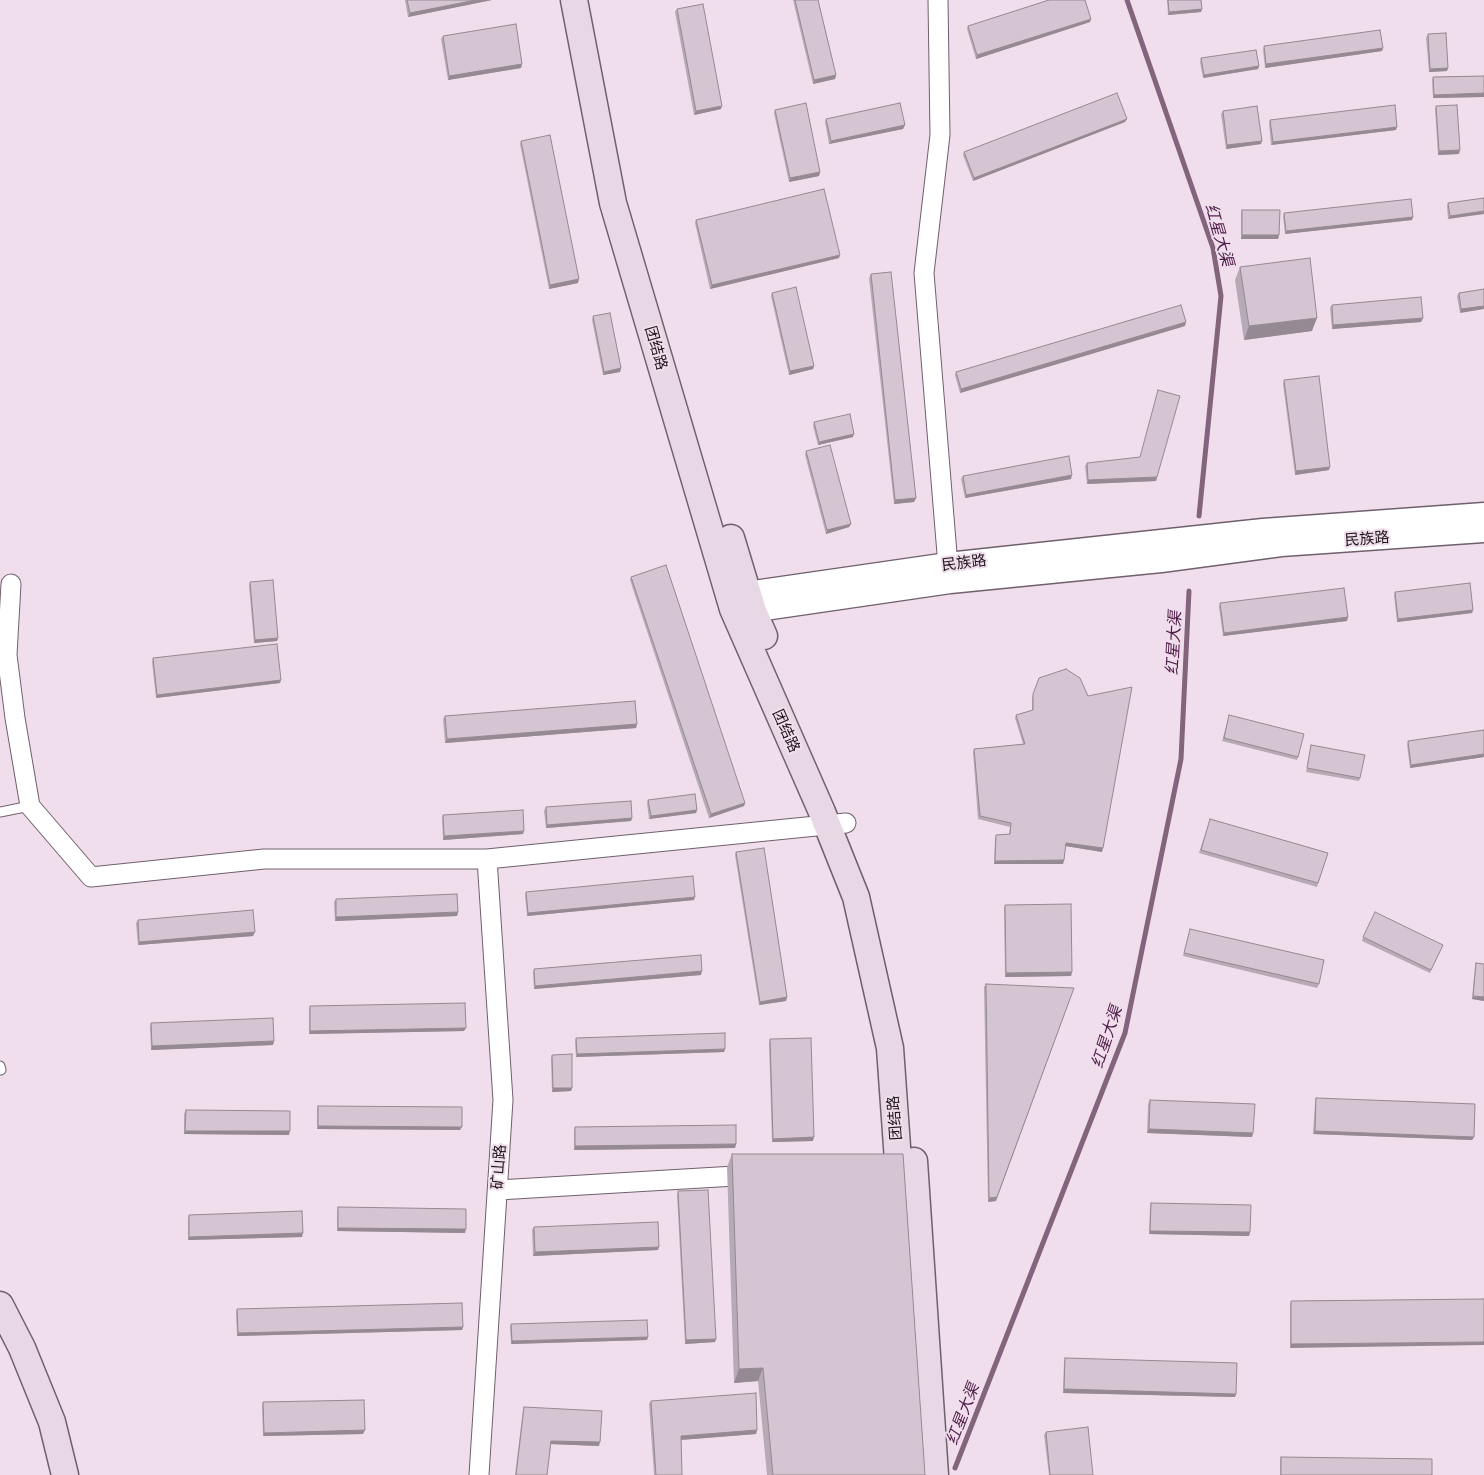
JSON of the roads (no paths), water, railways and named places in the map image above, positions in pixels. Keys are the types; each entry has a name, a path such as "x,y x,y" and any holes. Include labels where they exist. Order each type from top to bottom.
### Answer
{"main road":[{"name":"团结路","path":"574,0 613,203 741,603 837,824 872,892 906,1045 935,1475"},
{"name":"团结路","path":"590,0 629,199 741,603"},
{"name":"团结路","path":"837,824 856,897 890,1048 888,1167 919,1475"},
{"path":"0,1305 22,1348 52,1422 65,1475"},
{"path":"0,1338 25,1399 46,1460 49,1475"}],"street":[{"path":"938,0 940,135 924,273 949,573"},
{"name":"民族路","path":"741,603 949,573 1221,544 1282,529 1484,514"},
{"name":"民族路","path":"1221,544 1281,545 1484,531"},
{"path":"11,584 7,655 15,718 30,806 91,877 264,859 487,860 837,824"},
{"name":"矿山路","path":"479,1475 503,1100 487,860"},
{"path":"498,1190 771,1174"}],"lane":[{"path":"0,812 30,806"}],"waterway":[{"name":"红星大渠","path":"1127,0 1213,248 1221,296 1199,516"},
{"name":"红星大渠","path":"955,1468 1125,1033 1181,759 1189,591"}]}
